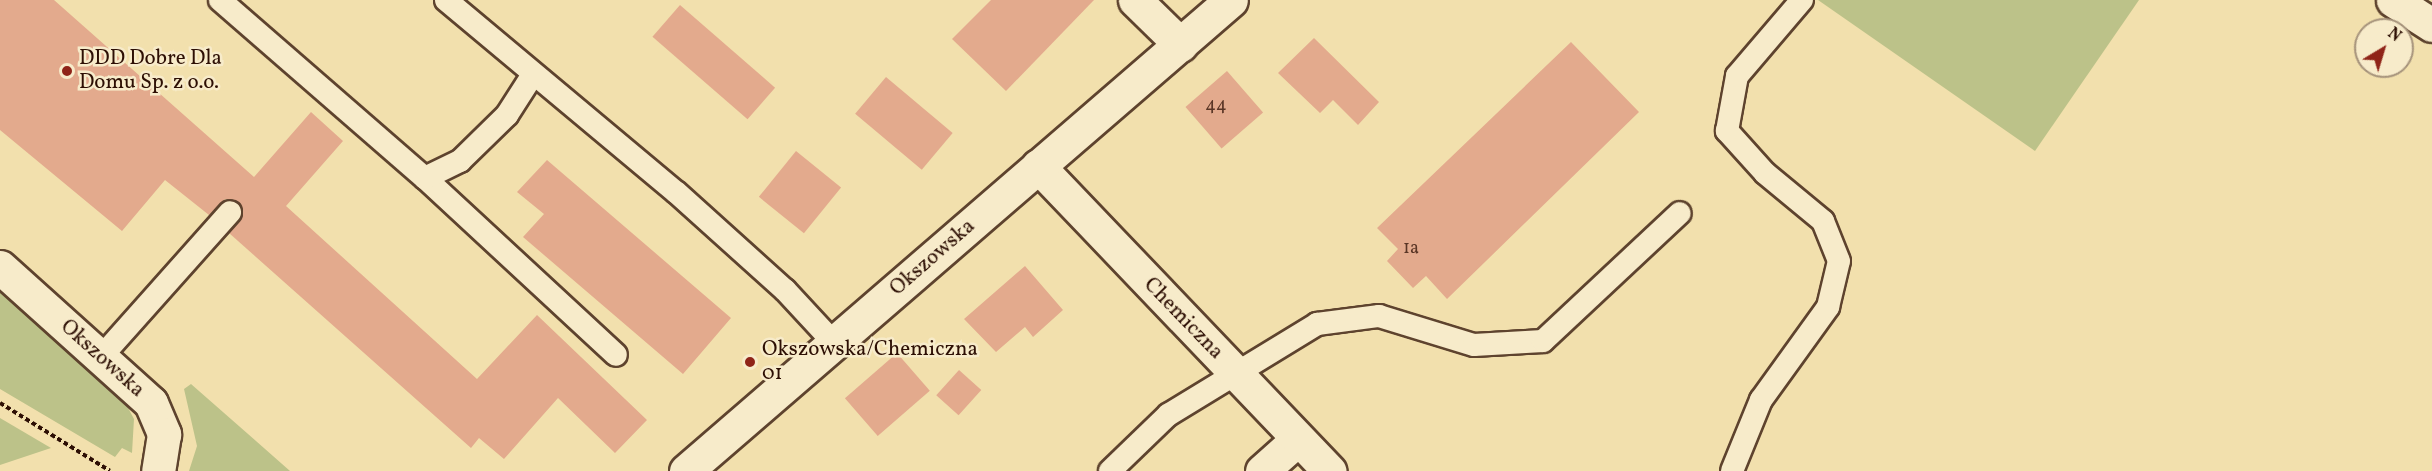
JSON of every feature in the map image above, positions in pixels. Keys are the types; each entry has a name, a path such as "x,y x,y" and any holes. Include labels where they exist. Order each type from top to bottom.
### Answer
{"street":[{"path":"1135,0 1180,45"},
{"name":"Okszowska","path":"686,471 836,344 1231,0"},
{"path":"2393,0 2432,25"},
{"name":"Chemiczna","path":"1038,166 1329,471"},
{"name":"Okszowska","path":"0,267 151,404 162,423 158,471"},
{"path":"1262,471 1298,439"}],"lane":[{"path":"220,0 425,178 616,356"},
{"path":"446,0 532,76 676,192 785,290 836,344"},
{"path":"1732,471 1761,400 1828,307 1839,261 1822,221 1765,173 1727,131 1737,76 1802,0"},
{"path":"425,178 460,160 507,115 532,76"},
{"path":"101,357 230,212"},
{"path":"1110,471 1168,415 1239,376 1317,324 1379,316 1474,345 1543,341 1680,213"}],"path":[{"path":"0,403 110,471"}],"green space":[{"path":"1818,0 2139,0 2035,151"},
{"path":"0,291 126,404 134,419 132,453 122,448 115,457 0,389"},
{"path":"191,384 290,471 189,471 197,446 184,389"},
{"path":"0,418 51,448 0,465"}],"building":[{"path":"0,0 54,0 254,177 311,112 343,141 286,206 477,379 537,315 647,420 615,453 558,398 504,459 479,438 471,448 229,233 243,215 238,202 225,199 209,215 165,180 122,231 0,130"},
{"path":"991,0 1094,0 1006,91 952,39"},
{"path":"680,5 775,88 748,119 652,37"},
{"path":"1314,38 1379,102 1358,125 1333,100 1320,113 1278,73"},
{"path":"1571,42 1639,112 1447,299 1426,276 1413,288 1387,261 1398,249 1377,228"},
{"path":"1227,71 1263,113 1222,149 1185,107"},
{"path":"886,77 953,133 922,170 855,114"},
{"path":"796,151 841,188 804,233 759,197"},
{"path":"547,160 731,318 683,374 523,237 544,214 517,192"},
{"path":"1025,266 1063,310 1033,337 1025,327 996,352 964,319"},
{"path":"897,353 930,391 878,436 845,398"},
{"path":"959,370 981,390 959,415 936,395"}],"place":[{"name":"DDD Dobre Dla Domu Sp. z o.o.","path":"67,71"},
{"name":"Okszowska/Chemiczna 01","path":"750,362"}]}
